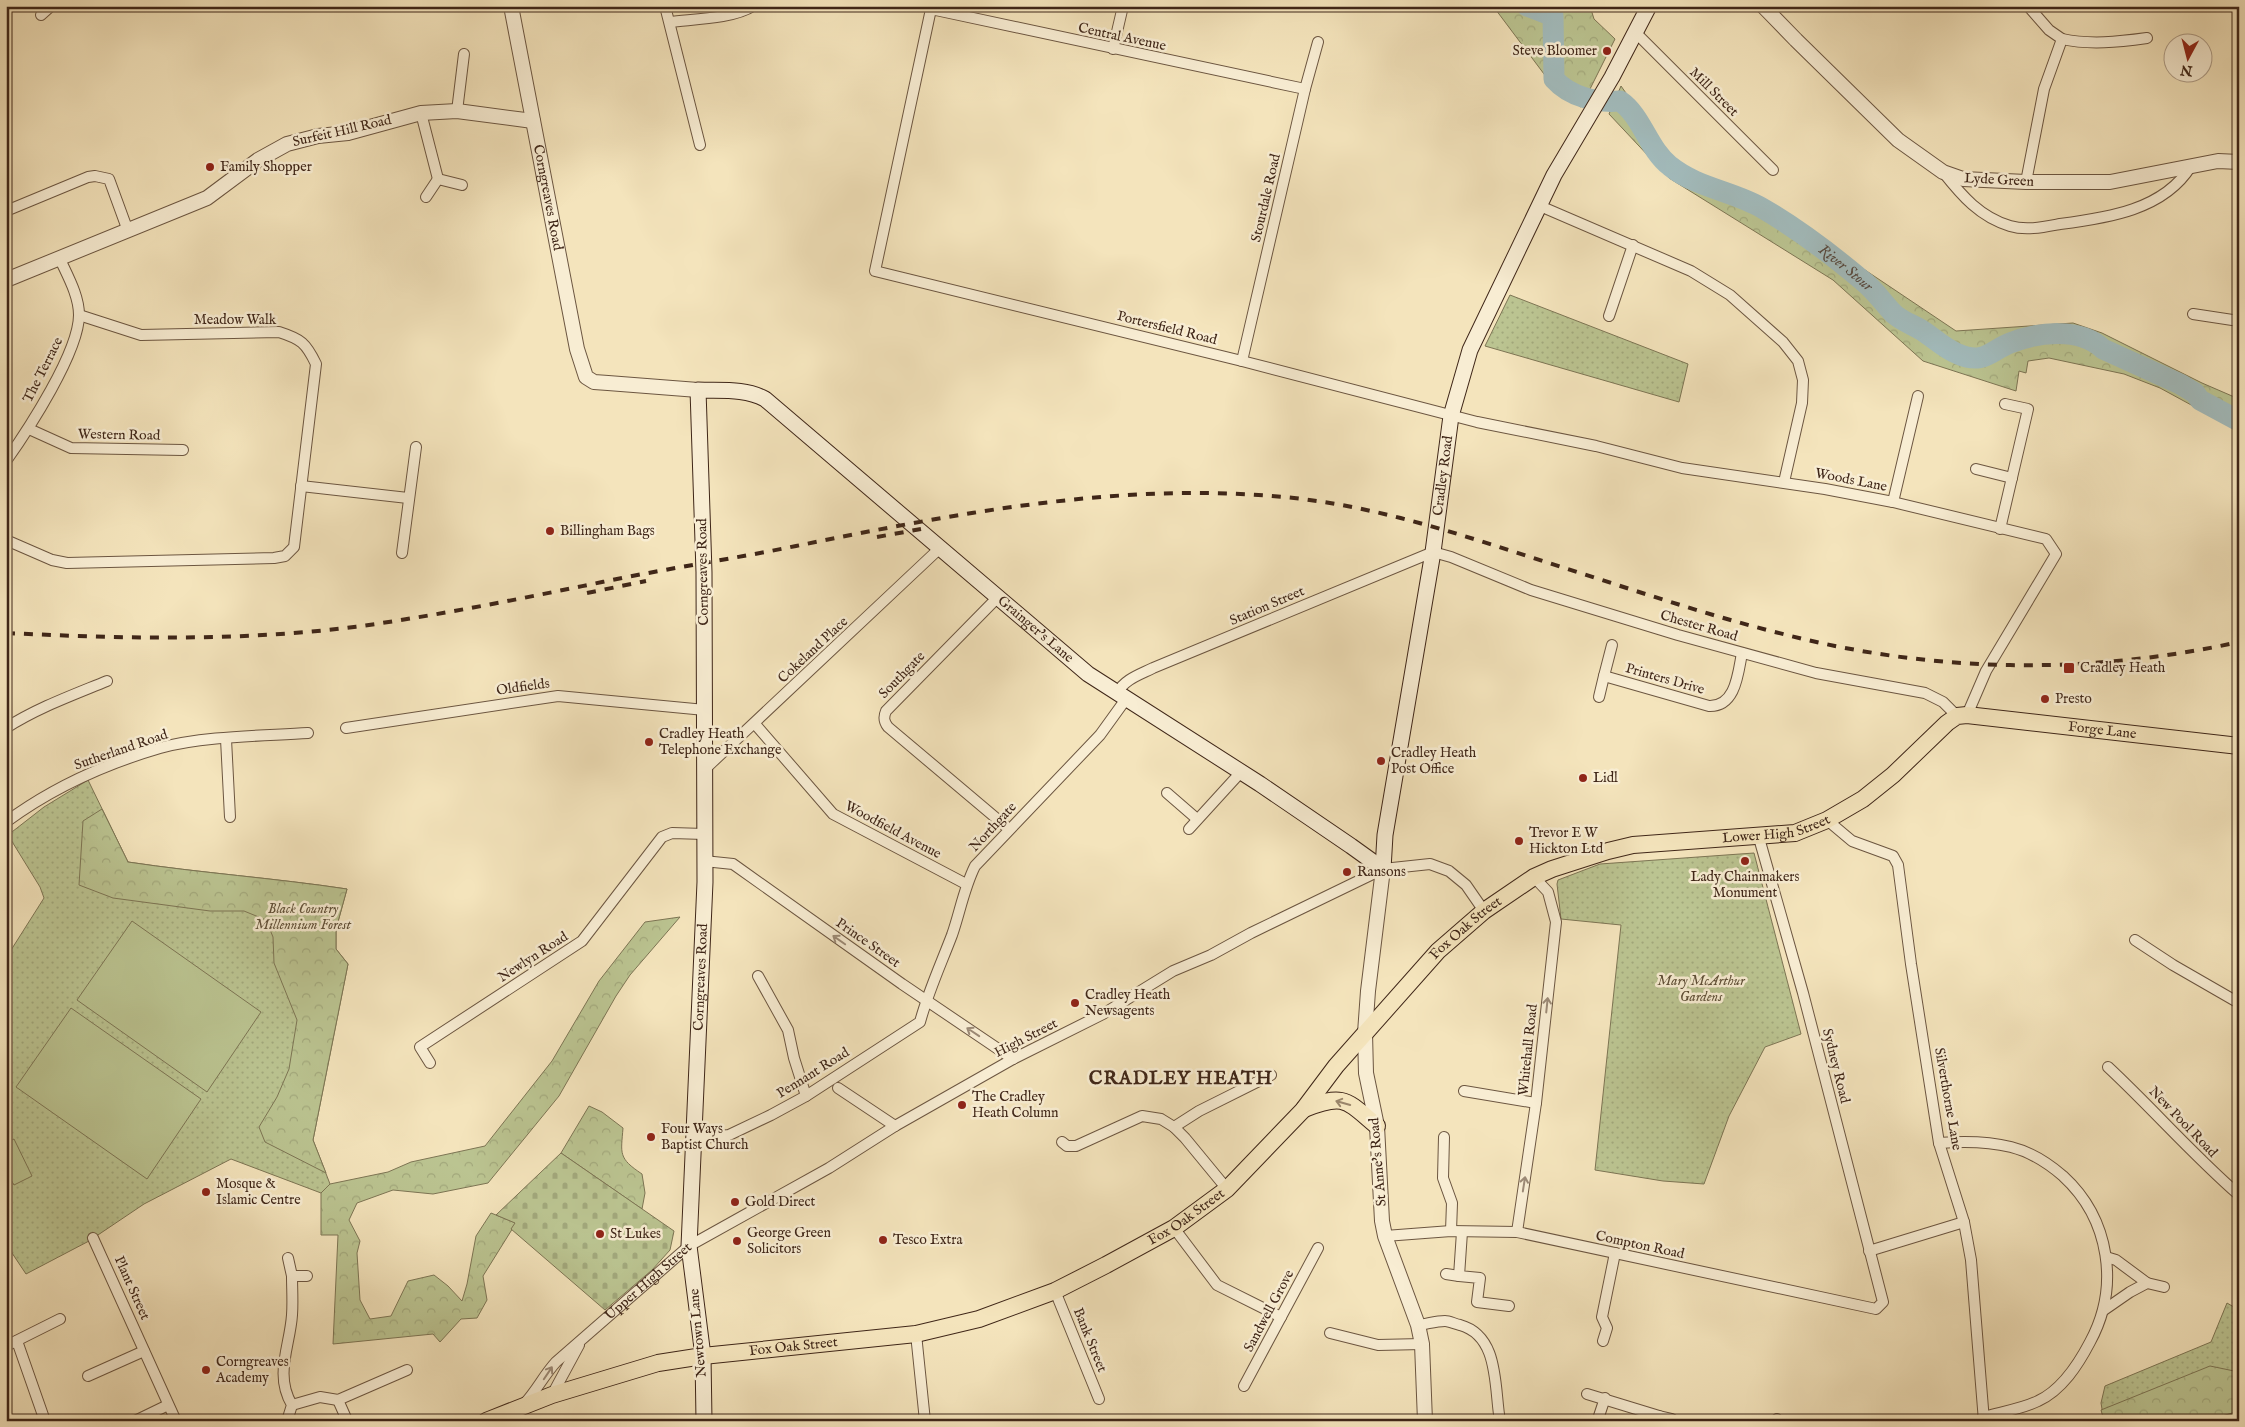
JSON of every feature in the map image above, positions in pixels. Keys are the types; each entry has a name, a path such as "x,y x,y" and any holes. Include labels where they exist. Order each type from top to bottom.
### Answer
{"main road":[{"name":"Cradley Road","path":"1383,869 1385,835 1433,552 1450,416 1470,350 1554,175 1612,77 1649,6"},
{"name":"Grainger's Lane","path":"698,390 741,391 754,393 765,399 1088,674 1241,772 1352,846 1383,869"},
{"name":"Corngreaves Road","path":"689,1246 704,902 704,572 698,390"},
{"name":"Forge Lane","path":"1962,716 2239,746"},
{"name":"Lower High Street","path":"1552,868 1633,845 1684,840 1760,838 1795,834 1828,820 1862,799 1893,775 1947,723 1962,716"},
{"name":"Fox Oak Street","path":"703,1356 916,1334 980,1319 1055,1291 1174,1228 1227,1189 1303,1110 1365,1033 1438,950 1484,911 1534,877 1552,868"},
{"path":"1303,1110 1326,1100 1339,1100 1352,1105 1377,1126"},
{"name":"Newtown Lane","path":"689,1246 703,1356 704,1421"},
{"name":"Upper High Street","path":"486,1421 524,1404 621,1372 658,1363 703,1356"}],"street":[{"path":"41,15 51,6"},
{"name":"Corngreaves Road","path":"512,6 577,349 586,377 594,382 698,390"},
{"path":"665,6 700,145"},
{"path":"670,22 732,14 745,11 753,6"},
{"path":"1112,49 1123,6"},
{"name":"Lyde Green","path":"1763,6 1898,140 1943,172 1963,179 2026,182 2110,182 2218,161 2239,162"},
{"path":"2028,6 2049,30 2062,40 2078,43 2105,43 2147,38"},
{"name":"Central Avenue","path":"875,271 931,10 1305,89"},
{"name":"Mill Street","path":"1636,33 1773,170"},
{"path":"2026,182 2044,89 2062,40"},
{"name":"Stourdale Road","path":"1242,361 1305,89 1318,42"},
{"path":"457,111 464,54"},
{"name":"Surfeit Hill Road","path":"6,280 207,198 258,160 287,144 318,136 348,133 421,113 457,111 533,121"},
{"path":"421,113 438,178 426,197"},
{"path":"1943,172 1964,198 1988,217 2012,227 2029,228 2102,219 2139,207 2168,192 2182,180 2191,166"},
{"path":"6,211 88,177 101,176 109,180 128,230"},
{"path":"438,178 462,184"},
{"path":"1540,206 1691,271 1730,295 1783,342 1798,361 1803,380 1802,403 1784,482"},
{"path":"1609,316 1633,245"},
{"name":"The Terrace","path":"6,461 28,430 68,355 75,338 79,315 76,297 59,257"},
{"name":"Portersfield Road","path":"875,271 1242,361 1450,416"},
{"path":"2193,314 2239,321"},
{"name":"Meadow Walk","path":"6,540 52,560 67,563 172,562 282,557 288,554 294,547 316,364 307,345 296,338 279,332 141,335 79,315"},
{"path":"1893,502 1918,396"},
{"path":"2000,529 2028,409 2005,404"},
{"name":"Woods Lane","path":"1450,416 1596,446 1682,468 1784,482 1893,502 2046,539 2056,554 1962,716"},
{"name":"Western Road","path":"28,430 72,448 183,450"},
{"path":"402,553 416,448"},
{"path":"1976,469 2012,478"},
{"path":"301,486 408,498"},
{"name":"Cokeland Place","path":"704,770 940,548"},
{"name":"Chester Road","path":"1433,552 1451,557 1531,590 1742,653 1816,673 1925,693 1943,702 1962,716"},
{"name":"Station Street","path":"1121,696 1126,682 1153,668 1433,552"},
{"name":"Southgate","path":"998,597 886,711 884,717 888,727 1009,829"},
{"name":"Printers Drive","path":"1599,697 1612,645"},
{"name":"Printers Drive","path":"1604,676 1709,706 1717,706 1725,703 1734,690 1742,653"},
{"path":"6,728 18,720 69,696 107,682"},
{"name":"Oldfields","path":"346,728 558,696 705,710"},
{"name":"Northgate","path":"926,1001 952,934 966,884 975,866 1100,734 1121,696"},
{"name":"Woodfield Avenue","path":"755,724 833,814 966,884"},
{"name":"Sutherland Road","path":"6,822 31,804 85,775 160,748 226,739 308,733"},
{"path":"226,739 230,817"},
{"path":"1189,829 1241,772"},
{"path":"1167,793 1198,819"},
{"name":"Silverthorne Lane","path":"1828,820 1852,841 1893,856 1898,865 1939,1143 1964,1222 1971,1260 1984,1419"},
{"name":"Newlyn Road","path":"430,1063 420,1047 582,941 662,837 672,833 704,834"},
{"name":"Sydney Road","path":"1760,838 1803,993 1883,1302"},
{"name":"Prince Street","path":"704,861 734,864 926,1001 1013,1059"},
{"path":"1383,869 1430,864 1449,871 1466,885 1484,911"},
{"name":"St Anne's Road","path":"1383,869 1368,991 1365,1033 1366,1073 1377,1126 1382,1221 1385,1236 1418,1325 1422,1344 1425,1421"},
{"name":"High Street","path":"689,1246 829,1168 894,1126 1013,1059 1103,1014 1173,971 1211,955 1251,933 1340,892 1383,869"},
{"name":"Whitehall Road","path":"1517,1232 1536,1103 1556,922 1548,892 1534,877"},
{"path":"2135,940 2180,969 2239,1002"},
{"path":"758,976 788,1030 794,1058 806,1096"},
{"name":"Pennant Road","path":"694,1139 729,1135 806,1096 920,1022 926,1001"},
{"name":"New Pool Road","path":"2108,1067 2145,1102 2202,1163 2239,1196"},
{"path":"1174,1127 1199,1111 1271,1075"},
{"path":"838,1088 894,1126"},
{"path":"1464,1091 1536,1103"},
{"path":"1062,1142 1067,1146 1076,1146 1142,1116 1161,1119 1174,1127 1227,1189"},
{"path":"1444,1137 1443,1178 1452,1203 1451,1231"},
{"path":"1939,1143 1969,1141 2012,1147 2051,1165 2086,1200 2094,1216 2106,1256 2108,1278 2104,1310 2098,1329 2080,1361 2049,1395 2037,1402 1984,1419"},
{"path":"1869,1251 1964,1222"},
{"path":"1174,1228 1217,1285 1281,1317"},
{"name":"Compton Road","path":"1385,1236 1451,1231 1517,1232 1876,1309 1883,1302"},
{"path":"1458,1276 1462,1232"},
{"name":"Plant Street","path":"94,1238 176,1421"},
{"name":"Upper High Street","path":"552,1395 577,1347 682,1258 689,1246"},
{"name":"Upper High Street","path":"524,1404 539,1387 547,1372 556,1362 689,1246"},
{"name":"Sandwell Grove","path":"1244,1386 1318,1248"},
{"path":"1603,1340 1606,1328 1602,1318 1615,1254"},
{"path":"2106,1256 2116,1260 2147,1283 2164,1287"},
{"path":"288,1258 292,1276 292,1314 283,1362 283,1380 286,1396 292,1405"},
{"path":"1446,1274 1480,1278 1478,1302 1509,1306"},
{"path":"292,1276 306,1276"},
{"path":"2104,1310 2147,1283"},
{"name":"Bank Street","path":"1055,1291 1099,1399"},
{"path":"6,1346 60,1319"},
{"path":"1418,1325 1445,1321 1463,1326 1480,1336 1494,1367 1500,1421"},
{"path":"1330,1333 1378,1345 1422,1344"},
{"path":"916,1334 925,1421"},
{"path":"17,1341 45,1421"},
{"path":"88,1376 144,1350"},
{"path":"292,1405 320,1398 338,1400 406,1370"},
{"path":"1587,1394 1605,1398 1658,1418 1672,1419"},
{"path":"1599,1416 1605,1398"},
{"path":"338,1400 346,1418"},
{"path":"135,1421 168,1405"},
{"path":"287,1421 292,1405"}],"green space":[{"path":"1493,6 1590,6 1594,19 1615,39 1581,107 1559,94"},
{"path":"1621,86 1676,164 1745,193 1783,215 1956,331 2073,323 2102,333 2202,383 2239,399 2239,431 2160,388 2124,374 2049,358 2028,361 2026,373 2019,371 2016,391 1923,361 1833,280 1669,178 1609,114"},
{"path":"1510,295 1688,364 1679,402 1485,346"},
{"path":"88,780 128,862 347,889 336,929 336,949 348,964 313,1140 330,1184 321,1193 231,1159 144,1204 89,1241 26,1274 6,1244 6,958 44,898 40,887 8,835 44,807"},
{"name":"Black Country Millennium Forest","path":"102,809 128,862 347,889 336,929 336,949 348,964 313,1140 326,1173 265,1142 259,1127 277,1097 289,1069 297,1020 274,963 273,937 266,920 244,911 210,911 113,898 79,885 83,821"},
{"name":"Mary McArthur Gardens","path":"1754,853 1801,1034 1765,1047 1729,1116 1704,1184 1663,1181 1595,1170 1621,925 1561,919 1558,880 1600,864"},
{"path":"680,917 630,975 559,1096 488,1183 433,1194 393,1190 357,1203 349,1220 360,1241 357,1253 360,1300 370,1319 391,1316 408,1281 434,1275 462,1301 476,1236 491,1213 516,1223 483,1276 487,1300 477,1318 461,1319 440,1342 433,1334 333,1344 338,1235 321,1235 321,1193 330,1184 388,1172 411,1162 485,1146 552,1061 599,981 645,922"},
{"path":"132,921 261,1012 207,1092 77,1000"},
{"path":"71,1008 201,1099 147,1179 16,1087"},
{"path":"589,1106 602,1112 623,1128 623,1155 629,1164 642,1174 645,1193 642,1209 561,1153"},
{"path":"14,1139 32,1176 14,1185 6,1171 6,1143"},
{"path":"561,1153 674,1231 670,1250 652,1270 605,1310 511,1229 515,1223 496,1215"},
{"path":"2227,1303 2239,1310 2239,1421 2104,1421 2101,1403 2105,1386 2211,1342"},
{"path":"2210,1366 2239,1372 2239,1421 2104,1421 2101,1410"},
{"path":"2239,1411 2239,1421 2205,1421"}],"waterway":[{"name":"River Stour","path":"1527,6 1553,16 1554,79 1560,85 1584,98 1620,101 1628,107 1656,151 1670,166 1703,184 1751,202 1788,224 1867,285 1897,317 1923,331 1949,349 1958,354 1974,358 1986,356 2010,343 2033,336 2058,334 2083,337 2103,349 2180,384 2195,393 2200,400 2239,421"}],"railway":[{"path":"6,633 100,637 194,637 241,636 335,629 471,608 919,522 1044,503 1169,493 1294,498 1367,510 1439,528 1735,621 1843,648 1899,657 1956,663 2069,664 2183,653 2239,642"},
{"path":"877,537 921,529"},
{"path":"587,593 646,581"}],"place":[{"name":"Steve Bloomer","path":"1607,51"},
{"name":"Family Shopper","path":"210,167"},
{"name":"Billingham Bags","path":"550,531"},
{"name":"Cradley Heath","path":"2069,668"},
{"name":"Presto","path":"2045,699"},
{"name":"Cradley Heath Telephone Exchange","path":"649,742"},
{"name":"Cradley Heath Post Office","path":"1381,761"},
{"name":"Lidl","path":"1583,778"},
{"name":"Trevor E W Hickton Ltd","path":"1519,841"},
{"name":"Lady Chainmakers Monument","path":"1745,861"},
{"name":"Ransons","path":"1347,872"},
{"name":"Cradley Heath Newsagents","path":"1075,1003"},
{"name":"The Cradley Heath Column","path":"962,1105"},
{"name":"Four Ways Baptist Church","path":"651,1137"},
{"name":"Mosque & Islamic Centre","path":"206,1192"},
{"name":"Gold Direct","path":"735,1202"},
{"name":"St Lukes","path":"600,1234"},
{"name":"Tesco Extra","path":"883,1240"},
{"name":"George Green Solicitors","path":"737,1241"},
{"name":"Corngreaves Academy","path":"206,1370"}],"district":[{"name":"CRADLEY HEATH","path":"1181,1079"}]}
